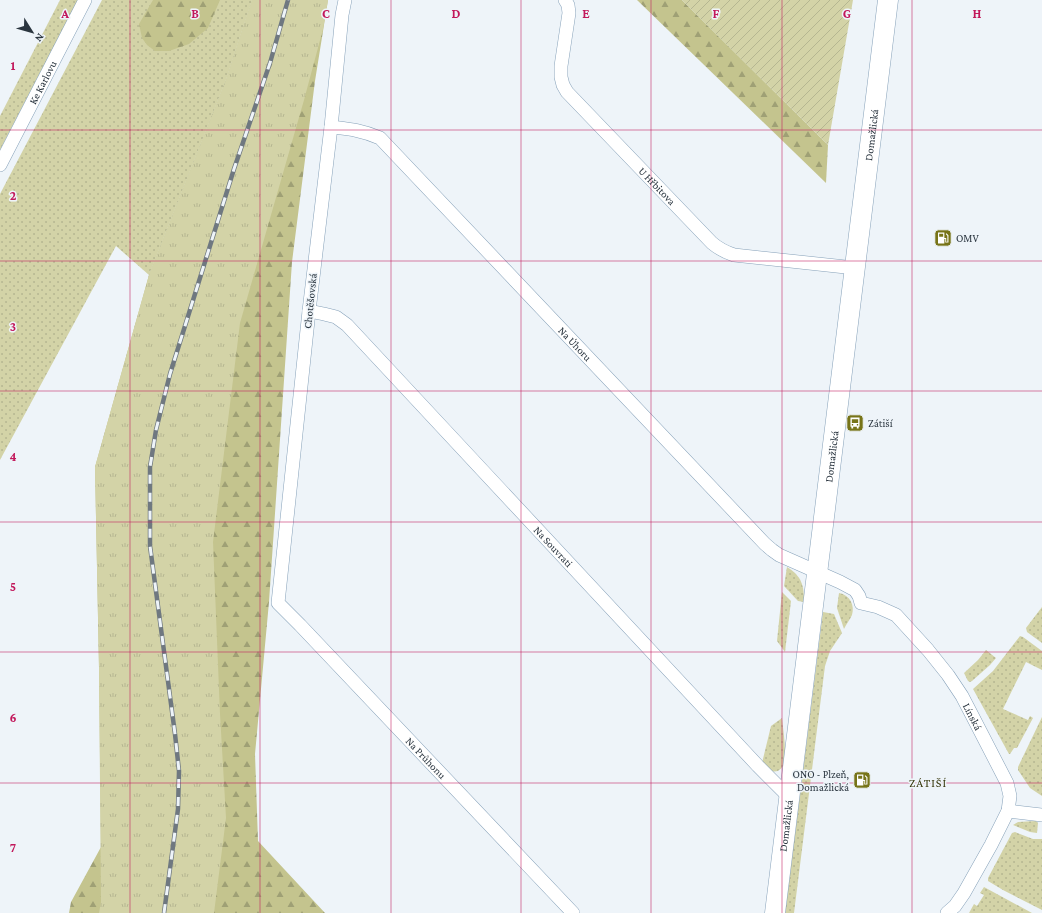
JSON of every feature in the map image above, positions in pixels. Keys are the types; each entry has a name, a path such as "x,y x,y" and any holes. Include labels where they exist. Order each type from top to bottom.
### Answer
{"main road":[{"name":"Domažlická","path":"775,913 888,0"}],"street":[{"name":"Ke Karlovu","path":"0,165 85,0"},
{"name":"Chotěšovská","path":"278,603 342,15 345,0"},
{"name":"U Hřbitova","path":"566,0 569,13 560,66 563,85 567,92 712,243 725,252 734,255 855,268"},
{"name":"Na Úhoru","path":"331,127 357,130 380,138 765,544 779,555 817,572"},
{"name":"Na Souvrati","path":"309,312 336,317 347,325 758,766 789,797"},
{"name":"Línská","path":"817,572 855,590 861,603 878,607 896,616 928,650 948,675 962,696 1007,783 1010,796 1008,811 964,893 955,906 947,913"},
{"name":"Na Průhonu","path":"278,603 572,913"},
{"path":"1008,811 1042,815"}],"green space":[{"path":"60,0 78,0 0,150 0,116"},
{"path":"102,0 252,0 226,80 149,275 116,246 0,460 0,194"},
{"path":"153,0 220,0 208,28 189,44 169,51 155,51 147,45 142,38 139,24"},
{"path":"252,0 328,0 315,81 292,262 269,602 255,754 258,841 325,913 69,913 71,902 101,847 95,467 149,275 226,80"},
{"path":"252,0 328,0 323,29 304,100 240,323 213,542 226,818 214,913 99,913 101,902 99,667 95,467 149,275 226,80"},
{"path":"637,0 682,0 828,145 826,183"},
{"path":"682,0 853,0 828,145"},
{"path":"787,567 796,574 803,586 804,602 798,601 784,586"},
{"path":"782,592 791,601 785,652 777,641"},
{"path":"839,593 849,598 853,608 852,615 844,629 837,608"},
{"path":"1042,607 1042,643 1027,632 1026,628"},
{"path":"823,612 834,614 842,633 830,651 825,666 794,913 785,913"},
{"path":"1020,636 1042,651 1042,670 1026,662 1003,709 1028,720 1030,716 1033,718 1017,748 1014,748 1009,754 973,689 993,671"},
{"path":"986,650 996,658 972,681 968,681 964,673"},
{"path":"1042,717 1042,796 1030,788 1018,770 1018,767"},
{"path":"782,718 785,759 781,769 778,771 769,770 762,763 771,726"},
{"path":"1036,821 1038,823 1037,833 1030,832 1013,825 1018,822"},
{"path":"1015,832 1033,839 1042,839 1042,910 988,881 988,878 1012,833"},
{"path":"984,887 1032,913 969,913 974,904 977,906 984,895 980,893"}],"railway":[{"path":"164,913 178,809 179,771 150,546 150,467 156,430 170,374 234,169 270,63 288,0"}],"place":[{"name":"OMV","path":"943,238"},
{"name":"Zátiší","path":"855,423"},
{"name":"ONO - Plzeň, Domažlická","path":"862,780"}],"district":[{"name":"ZÁTIŠÍ","path":"928,783"}]}
